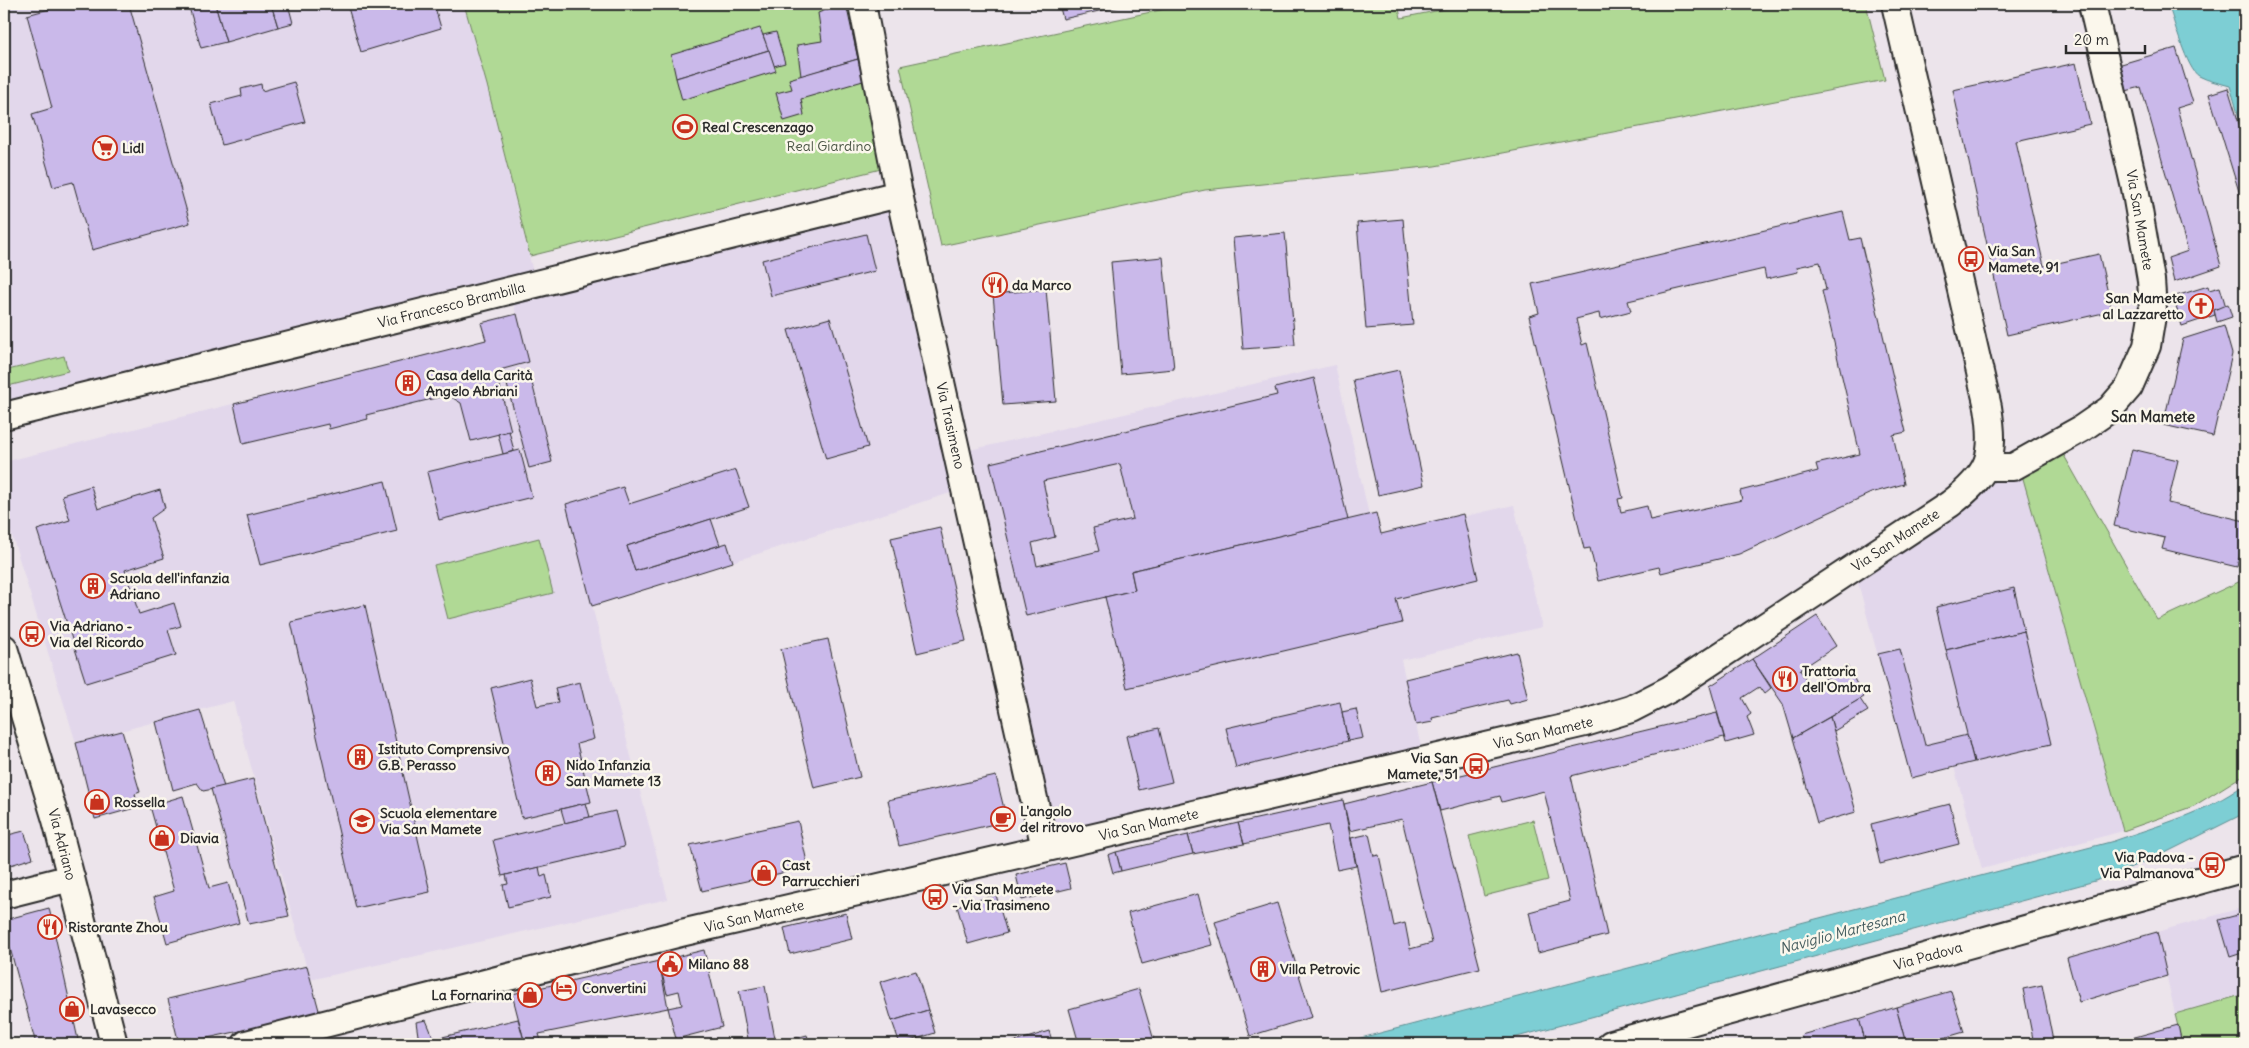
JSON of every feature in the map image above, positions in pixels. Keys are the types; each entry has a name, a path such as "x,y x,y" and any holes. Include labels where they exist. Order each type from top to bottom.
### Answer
{"street":[{"name":"Via Trasimeno","path":"862,4 899,194 1045,848"},
{"name":"Via San Mamete","path":"246,1044 600,953 1585,723 1632,709 1670,689 1943,509 1968,490 1986,467 1992,447 1988,407 1895,4"},
{"name":"Via San Mamete","path":"1986,467 2013,467 2081,429 2110,409 2129,387 2147,346 2153,310 2149,271 2135,188 2092,4"},
{"name":"Via Francesco Brambilla","path":"4,416 899,194"},
{"name":"Via Adriano","path":"4,648 71,878 114,1044"},
{"name":"Via Padova","path":"1611,1044 2245,868"},
{"path":"4,895 71,878"}],"shaded area":[{"path":"4,4 464,4 487,85 536,284 4,416"},
{"path":"895,200 960,490 592,606 668,899 310,980 233,701 76,743 4,510 4,462 485,340 481,323 516,314 511,294"},
{"path":"1335,365 1374,537 1514,505 1542,627 1401,660 1424,760 1045,848 957,453"},
{"path":"2019,464 2123,831 1982,869 1954,767 1911,778 1854,568 1950,504"},
{"path":"2245,907 2245,994 2175,1014 2157,932"}],"green space":[{"name":"Real Crescenzago","path":"464,4 846,4 881,169 530,256 487,85"},
{"path":"1188,4 1398,4 1401,18 1470,4 1866,4 1885,80 1435,166 1205,190 941,246 900,66"},
{"path":"4,356 8,370 64,356 68,371 4,387"},
{"path":"2062,452 2157,620 2245,579 2245,774 2194,806 2123,831 2022,475"},
{"path":"539,538 553,593 448,619 434,565"},
{"path":"1533,820 1548,880 1484,896 1469,836"},
{"path":"2245,994 2245,1044 2182,1044 2175,1014"}],"water":[{"path":"2168,4 2245,4 2245,138 2230,86 2206,79 2194,72 2185,54"},
{"name":"Naviglio Martesana","path":"2245,784 2245,813 2157,857 2095,881 1491,1044 1338,1044 2114,841 2198,811"}],"building":[{"name":"Lidl","path":"68,4 129,4 190,223 92,250 73,182 53,187 32,114 52,108 27,15"},
{"path":"188,4 215,4 226,42 201,48"},
{"path":"215,4 271,4 278,27 226,42"},
{"path":"271,4 288,4 293,23 278,27"},
{"path":"347,4 434,4 441,28 361,52"},
{"path":"846,4 858,59 801,76 797,45 822,41 818,13"},
{"path":"1059,4 1125,4 1126,5 1063,19"},
{"path":"760,28 769,50 676,78 671,55"},
{"path":"776,32 785,63 774,66 763,35"},
{"path":"2176,48 2193,103 2177,108 2221,266 2174,282 2168,258 2188,251 2141,87 2126,91 2118,65"},
{"path":"769,50 776,71 682,100 676,78"},
{"path":"858,59 863,81 801,99 804,115 784,121 776,93 792,89 789,79"},
{"path":"2076,63 2090,124 2016,141 2044,266 2099,254 2112,311 2007,335 1953,90"},
{"path":"294,82 305,122 222,145 211,104 242,96 241,89 261,84 262,91"},
{"path":"2228,88 2245,143 2245,211 2209,94"},
{"path":"1843,212 1850,240 1860,238 1906,432 1893,435 1904,484 1871,493 1739,554 1661,573 1659,567 1598,581 1590,548 1584,549 1529,316 1539,313 1532,284","holes":["1820,262 1826,290 1822,291 1860,454 1816,464 1818,471 1740,491 1742,500 1650,520 1647,506 1621,512 1618,499 1623,498 1587,343 1582,345 1576,319 1599,313 1600,319 1631,311 1628,301 1764,269 1766,279 1798,272 1797,267"]},
{"path":"1403,219 1413,325 1366,329 1357,223"},
{"path":"1285,233 1295,345 1243,349 1233,238"},
{"path":"866,234 875,271 771,296 762,260"},
{"path":"1163,257 1174,369 1121,374 1111,262"},
{"name":"San Mamete al Lazzaretto","path":"2208,286 2209,290 2220,287 2226,307 2214,310 2215,315 2182,326 2173,297"},
{"path":"1046,289 1056,401 1003,405 993,294"},
{"path":"2228,304 2232,317 2217,322 2214,310"},
{"name":"Casa della Carità Angelo Abriani","path":"517,314 529,362 496,371 511,431 471,441 461,403 448,395 366,415 368,419 329,429 328,424 243,444 234,404 486,340 481,323"},
{"path":"830,318 868,447 826,459 788,330"},
{"path":"2224,326 2232,354 2213,436 2163,425 2183,339"},
{"path":"1399,370 1424,485 1378,495 1353,380"},
{"path":"529,371 552,462 529,468 505,377"},
{"path":"1314,378 1348,520 1131,571 1135,590 1026,616 990,463 1277,395 1275,388","holes":["1120,464 1133,519 1093,528 1099,551 1037,566 1032,543 1055,537 1043,481"]},
{"path":"509,431 514,451 503,454 498,434"},
{"path":"2132,449 2178,460 2168,503 2245,521 2245,534 2237,567 2162,549 2165,538 2114,526"},
{"path":"520,450 532,497 439,520 427,472"},
{"path":"736,470 749,507 627,546 635,571 727,543 733,562 592,606 566,504 623,487 629,504"},
{"path":"385,481 397,531 260,565 247,515"},
{"name":"Scuola dell'infanzia Adriano","path":"91,486 98,509 160,490 165,508 151,518 164,558 125,570 139,614 174,603 181,626 168,630 176,655 86,683 37,530 70,520 62,495"},
{"path":"1376,513 1381,534 1463,514 1478,579 1396,599 1402,623 1127,688 1105,597 1135,590 1131,571"},
{"path":"711,519 720,545 635,571 627,546"},
{"path":"940,527 966,641 917,653 891,538"},
{"path":"2014,588 2024,631 1946,650 1936,607"},
{"name":"Istituto Comprensivo G.B. Perasso","path":"365,605 430,892 356,908 291,622"},
{"name":"Trattoria dell'Ombra","path":"1817,616 1836,646 1800,670 1811,687 1847,666 1864,697 1793,738 1783,704 1752,659"},
{"path":"2024,631 2051,744 1974,762 1946,650"},
{"path":"828,639 860,777 814,788 781,649"},
{"path":"1900,649 1925,745 1967,735 1974,762 1911,778 1878,654"},
{"path":"1517,652 1528,699 1510,704 1508,700 1432,718 1433,722 1416,725 1405,679"},
{"path":"1752,659 1771,688 1764,694 1759,687 1742,698 1751,714 1747,717 1754,735 1726,743 1710,686"},
{"name":"Nido Infanzia San Mamete 13","path":"530,678 537,706 558,702 555,688 580,682 594,739 577,744 591,802 522,818 491,688"},
{"path":"1860,699 1868,711 1834,731 1830,717"},
{"path":"1340,702 1348,741 1236,768 1226,728"},
{"path":"1356,709 1363,738 1348,741 1342,712"},
{"path":"200,710 224,787 203,791 197,783 173,790 156,722"},
{"path":"1717,713 1724,737 1571,776 1607,935 1538,953 1529,912 1570,901 1544,791 1502,802 1500,796 1440,811 1432,782"},
{"path":"1830,717 1856,812 1817,823 1793,738"},
{"path":"1159,728 1172,782 1139,790 1126,736"},
{"path":"122,731 140,792 135,794 138,807 95,819 76,743"},
{"path":"996,776 1007,821 899,846 888,800"},
{"path":"253,779 289,916 249,924 211,789"},
{"path":"1432,782 1480,968 1382,992 1351,838 1369,834 1374,856 1379,855 1394,926 1405,923 1410,949 1432,943 1402,819 1350,831 1344,804"},
{"path":"183,796 209,888 228,883 239,923 167,943 154,897 174,891 150,806"},
{"path":"1343,800 1356,866 1337,870 1328,825 1244,844 1238,823"},
{"path":"586,803 590,817 565,823 561,809"},
{"path":"1950,804 1959,844 1880,864 1871,824"},
{"path":"615,811 624,847 502,876 493,840"},
{"path":"798,821 808,867 702,891 690,845"},
{"path":"1238,823 1244,844 1193,854 1188,835"},
{"path":"24,831 33,858 4,867 4,836"},
{"path":"1188,835 1193,854 1121,871 1116,852"},
{"path":"1116,852 1121,871 1113,873 1108,855"},
{"path":"1065,863 1071,888 1022,900 1016,875"},
{"path":"539,867 541,877 546,875 551,897 508,907 503,885 508,884 506,875"},
{"path":"1198,894 1212,945 1142,964 1128,913"},
{"path":"996,895 1007,933 968,944 957,906"},
{"name":"Villa Petrovic","path":"1277,903 1312,1017 1250,1036 1215,922"},
{"path":"49,908 79,1044 36,1044 4,926 4,920"},
{"path":"846,913 852,939 790,954 784,928"},
{"path":"2245,913 2245,952 2230,957 2219,920"},
{"path":"2157,932 2167,976 2079,1002 2067,958"},
{"path":"704,950 722,1027 676,1039 668,1008 682,1005 679,991 667,994 659,961"},
{"path":"659,961 668,1008 539,1034 542,1044 525,1044 512,994"},
{"path":"307,966 320,1014 179,1044 168,999"},
{"path":"916,971 928,1010 892,1021 880,982"},
{"path":"2042,985 2054,1044 2034,1044 2023,989"},
{"path":"765,986 776,1044 749,1044 739,991"},
{"path":"1139,989 1155,1044 1079,1044 1069,1009"},
{"path":"1951,991 1964,1032 1923,1044 1906,1044 1896,1007"},
{"path":"1896,1007 1906,1044 1866,1044 1859,1019"},
{"path":"928,1010 935,1033 900,1044 892,1021"},
{"path":"518,1019 525,1044 411,1044 419,1042 416,1022 426,1020 434,1039"},
{"path":"1859,1019 1866,1044 1804,1044 1801,1035"},
{"path":"2178,1025 2182,1044 2110,1044"},
{"path":"1049,1031 1053,1044 1008,1044"},
{"path":"807,1035 810,1044 777,1044 777,1043"},
{"path":"676,1039 676,1044 651,1044"}],"place":[{"name":"Real Crescenzago","path":"685,127"},
{"name":"Lidl","path":"105,148"},
{"name":"Via San Mamete, 91","path":"1971,259"},
{"name":"da Marco","path":"995,285"},
{"name":"San Mamete al Lazzaretto","path":"2201,306"},
{"name":"Casa della Carità Angelo Abriani","path":"408,383"},
{"name":"Scuola dell'infanzia Adriano","path":"93,586"},
{"name":"Via Adriano - Via del Ricordo","path":"32,634"},
{"name":"Trattoria dell'Ombra","path":"1785,679"},
{"name":"Istituto Comprensivo G.B. Perasso","path":"360,757"},
{"name":"Via San Mamete, 51","path":"1476,766"},
{"name":"Nido Infanzia San Mamete 13","path":"548,773"},
{"name":"Rossella","path":"97,802"},
{"name":"L'angolo del ritrovo","path":"1003,819"},
{"name":"Scuola elementare Via San Mamete","path":"362,821"},
{"name":"Diavia","path":"162,838"},
{"name":"Via Padova - Via Palmanova","path":"2212,865"},
{"name":"Cast Parrucchieri","path":"764,873"},
{"name":"Via San Mamete - Via Trasimeno","path":"935,897"},
{"name":"Ristorante Zhou","path":"50,927"},
{"name":"Milano 88","path":"670,964"},
{"name":"Villa Petrovic","path":"1263,969"},
{"name":"Convertini","path":"564,988"},
{"name":"La Fornarina","path":"530,995"},
{"name":"Lavasecco","path":"72,1009"}],"district":[{"name":"San Mamete","path":"2153,416"}],"park label":[{"name":"Real Giardino","path":"829,146"}]}
